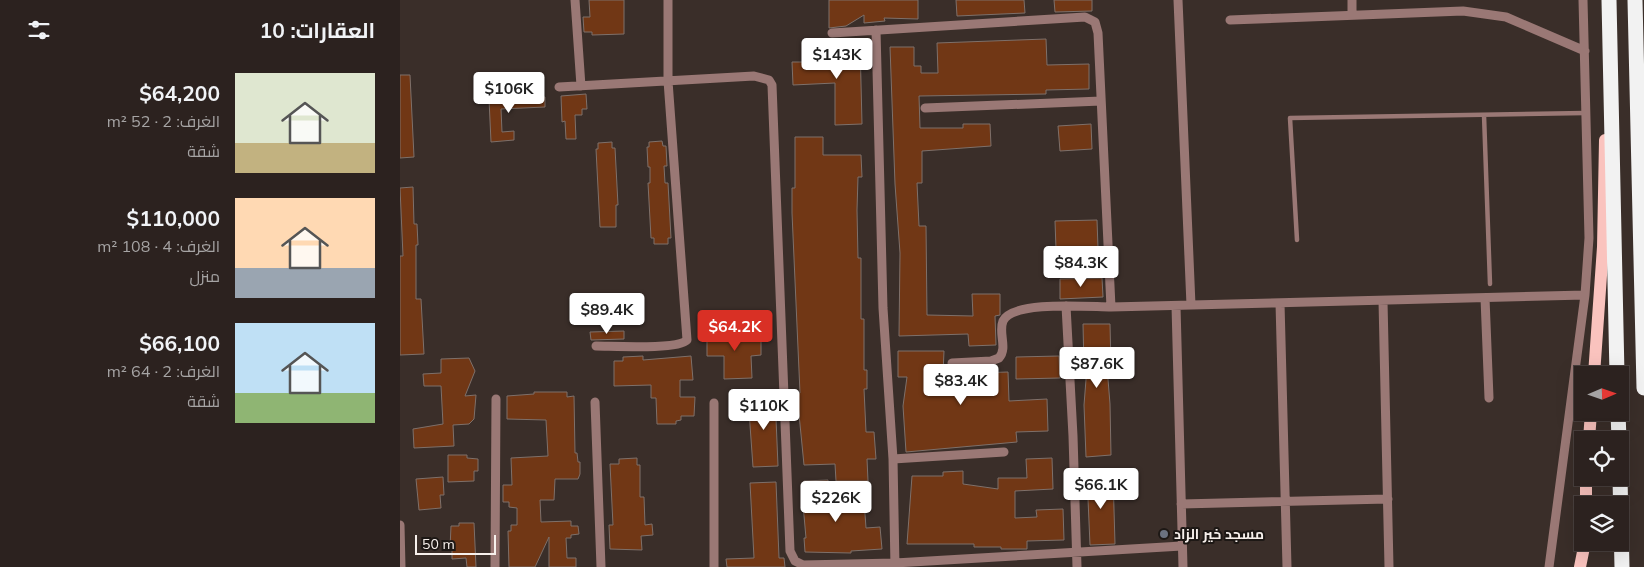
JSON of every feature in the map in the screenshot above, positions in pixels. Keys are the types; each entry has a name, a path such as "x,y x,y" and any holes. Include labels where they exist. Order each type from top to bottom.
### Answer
{"highway":[{"path":"1609,0 1608,37 1617,366"},
{"path":"1634,4 1644,388"},
{"path":"1620,486 1622,567"}],"main road":[{"path":"1634,4 1644,124"},
{"path":"1595,366 1603,248 1608,37"},
{"path":"1580,567 1583,551"},
{"path":"1585,551 1586,567"}],"street":[{"path":"575,0 580,86"},
{"path":"596,346 672,345 684,343 687,340 668,81 668,0"},
{"path":"1178,0 1191,305"},
{"path":"1352,0 1352,15"},
{"path":"1549,567 1585,295 1589,238 1583,0"},
{"path":"1230,20 1442,11 1485,13 1526,24 1584,51"},
{"path":"832,33 1090,18 1095,22 1098,33 1102,101 1111,308"},
{"path":"876,30 883,308 893,458 895,565"},
{"path":"559,87 754,76 769,80 772,84 790,551 795,561 803,565 895,565 1182,546"},
{"path":"925,108 1102,101"},
{"path":"952,363 991,361 999,358 1003,352 1002,324 1008,315 1013,312 1066,306 1111,308 1585,295"},
{"path":"1486,298 1489,398"},
{"path":"1383,301 1389,567"},
{"path":"1280,303 1288,567"},
{"path":"1066,306 1077,567"},
{"path":"1176,306 1182,567"},
{"path":"495,567 496,399"},
{"path":"595,402 601,567"},
{"path":"714,403 714,567"},
{"path":"893,458 1004,452"},
{"path":"1181,504 1388,499"},
{"path":"400,525 402,567"}],"lane":[{"path":"1297,240 1290,118 1587,113"},
{"path":"1484,115 1490,284"}],"building":[{"path":"589,0 624,0 624,34 592,35 592,32 584,32 583,17 590,17"},
{"path":"829,0 918,0 918,19 884,18 885,21 864,23 864,15 846,26 829,28"},
{"path":"956,0 1024,0 1025,13 957,16"},
{"path":"1054,0 1092,0 1092,11 1055,12"},
{"path":"1046,39 1047,65 1089,64 1089,89 1046,90 1046,94 919,96 920,128 963,128 963,124 990,124 991,146 922,151 922,183 917,183 919,226 926,226 927,315 973,316 972,294 1000,294 1000,315 995,316 996,345 969,346 968,334 899,336 900,253 895,184 890,47 914,47 914,66 921,66 921,73 938,73 937,43"},
{"path":"833,43 860,43 862,124 835,125 835,83 793,85 792,62 833,62"},
{"path":"400,75 410,75 414,157 400,158"},
{"path":"586,94 587,109 582,109 582,115 575,115 576,139 566,139 565,121 562,122 561,96"},
{"path":"545,97 545,107 501,109 502,132 514,131 514,140 491,142 489,99"},
{"path":"1091,124 1092,149 1060,151 1058,126"},
{"path":"795,137 823,137 823,155 861,155 862,177 858,177 857,210 858,258 861,258 861,319 864,319 864,370 867,370 867,389 864,389 866,432 874,432 876,459 867,459 868,481 836,481 835,464 804,465 797,394 800,393 792,213 792,188 795,188"},
{"path":"662,141 663,146 666,146 667,166 664,166 665,183 668,183 671,238 668,238 668,244 654,244 654,238 651,238 648,183 650,183 650,167 648,167 647,147 649,147 649,142"},
{"path":"612,142 612,148 615,148 618,205 616,205 616,227 600,227 596,149 598,149 598,143"},
{"path":"413,187 414,224 417,224 418,245 416,245 416,299 421,299 424,354 400,355 400,256 403,256 400,188"},
{"path":"1097,220 1098,248 1056,249 1055,221"},
{"path":"1102,278 1103,297 1060,299 1060,279"},
{"path":"1083,324 1110,324 1111,367 1107,367 1111,455 1086,457 1084,405 1087,367 1084,368"},
{"path":"624,331 624,339 591,340 590,332"},
{"path":"761,333 761,355 751,356 752,378 724,379 724,356 707,356 707,334"},
{"path":"898,351 944,351 943,374 1008,372 1009,401 1047,399 1048,431 1016,432 1017,442 906,452 903,406 907,377 898,377"},
{"path":"643,356 643,360 691,356 693,380 680,380 680,397 695,397 694,416 681,416 681,420 676,421 676,424 657,424 656,398 651,398 651,385 614,386 614,361 623,361 623,357"},
{"path":"1059,356 1060,378 1016,379 1016,357"},
{"path":"469,358 475,371 465,396 476,395 474,419 469,424 453,425 454,446 414,448 413,429 443,424 441,386 424,386 423,374 441,373 441,359"},
{"path":"534,392 567,392 567,397 574,396 575,453 577,453 578,462 580,462 580,474 578,479 555,479 554,500 540,500 541,522 571,521 571,526 578,526 579,534 566,538 567,558 576,558 576,567 549,567 549,537 535,567 509,567 508,531 511,531 511,525 517,525 517,508 509,507 509,502 503,502 503,485 512,485 511,458 548,456 546,420 507,419 507,396 534,394"},
{"path":"775,395 778,466 753,467 748,397"},
{"path":"448,455 467,455 467,458 478,459 478,471 474,471 474,481 448,482"},
{"path":"637,458 637,465 640,465 640,497 644,497 645,525 652,524 653,535 641,536 642,550 610,549 609,525 613,525 610,464 619,464 619,459"},
{"path":"1052,458 1053,489 1015,491 1015,518 1037,517 1036,510 1063,509 1064,540 1027,541 1027,549 974,547 974,544 907,544 912,476 943,476 943,472 963,471 963,484 998,489 998,478 1027,478 1026,459"},
{"path":"1113,475 1115,544 1090,545 1087,476"},
{"path":"443,477 444,495 440,495 441,508 419,510 416,479"},
{"path":"828,480 829,502 864,500 866,528 880,527 882,549 851,551 851,553 805,552 804,538 806,538 802,493 805,493 804,481"},
{"path":"776,482 779,558 784,558 785,567 727,567 726,559 754,558 750,483"},
{"path":"459,523 474,523 476,567 467,567 466,558 452,559 452,548 450,548 451,526 459,526"}],"place":[{"name":"مسجد خير الزاد","path":"1164,534"}]}
